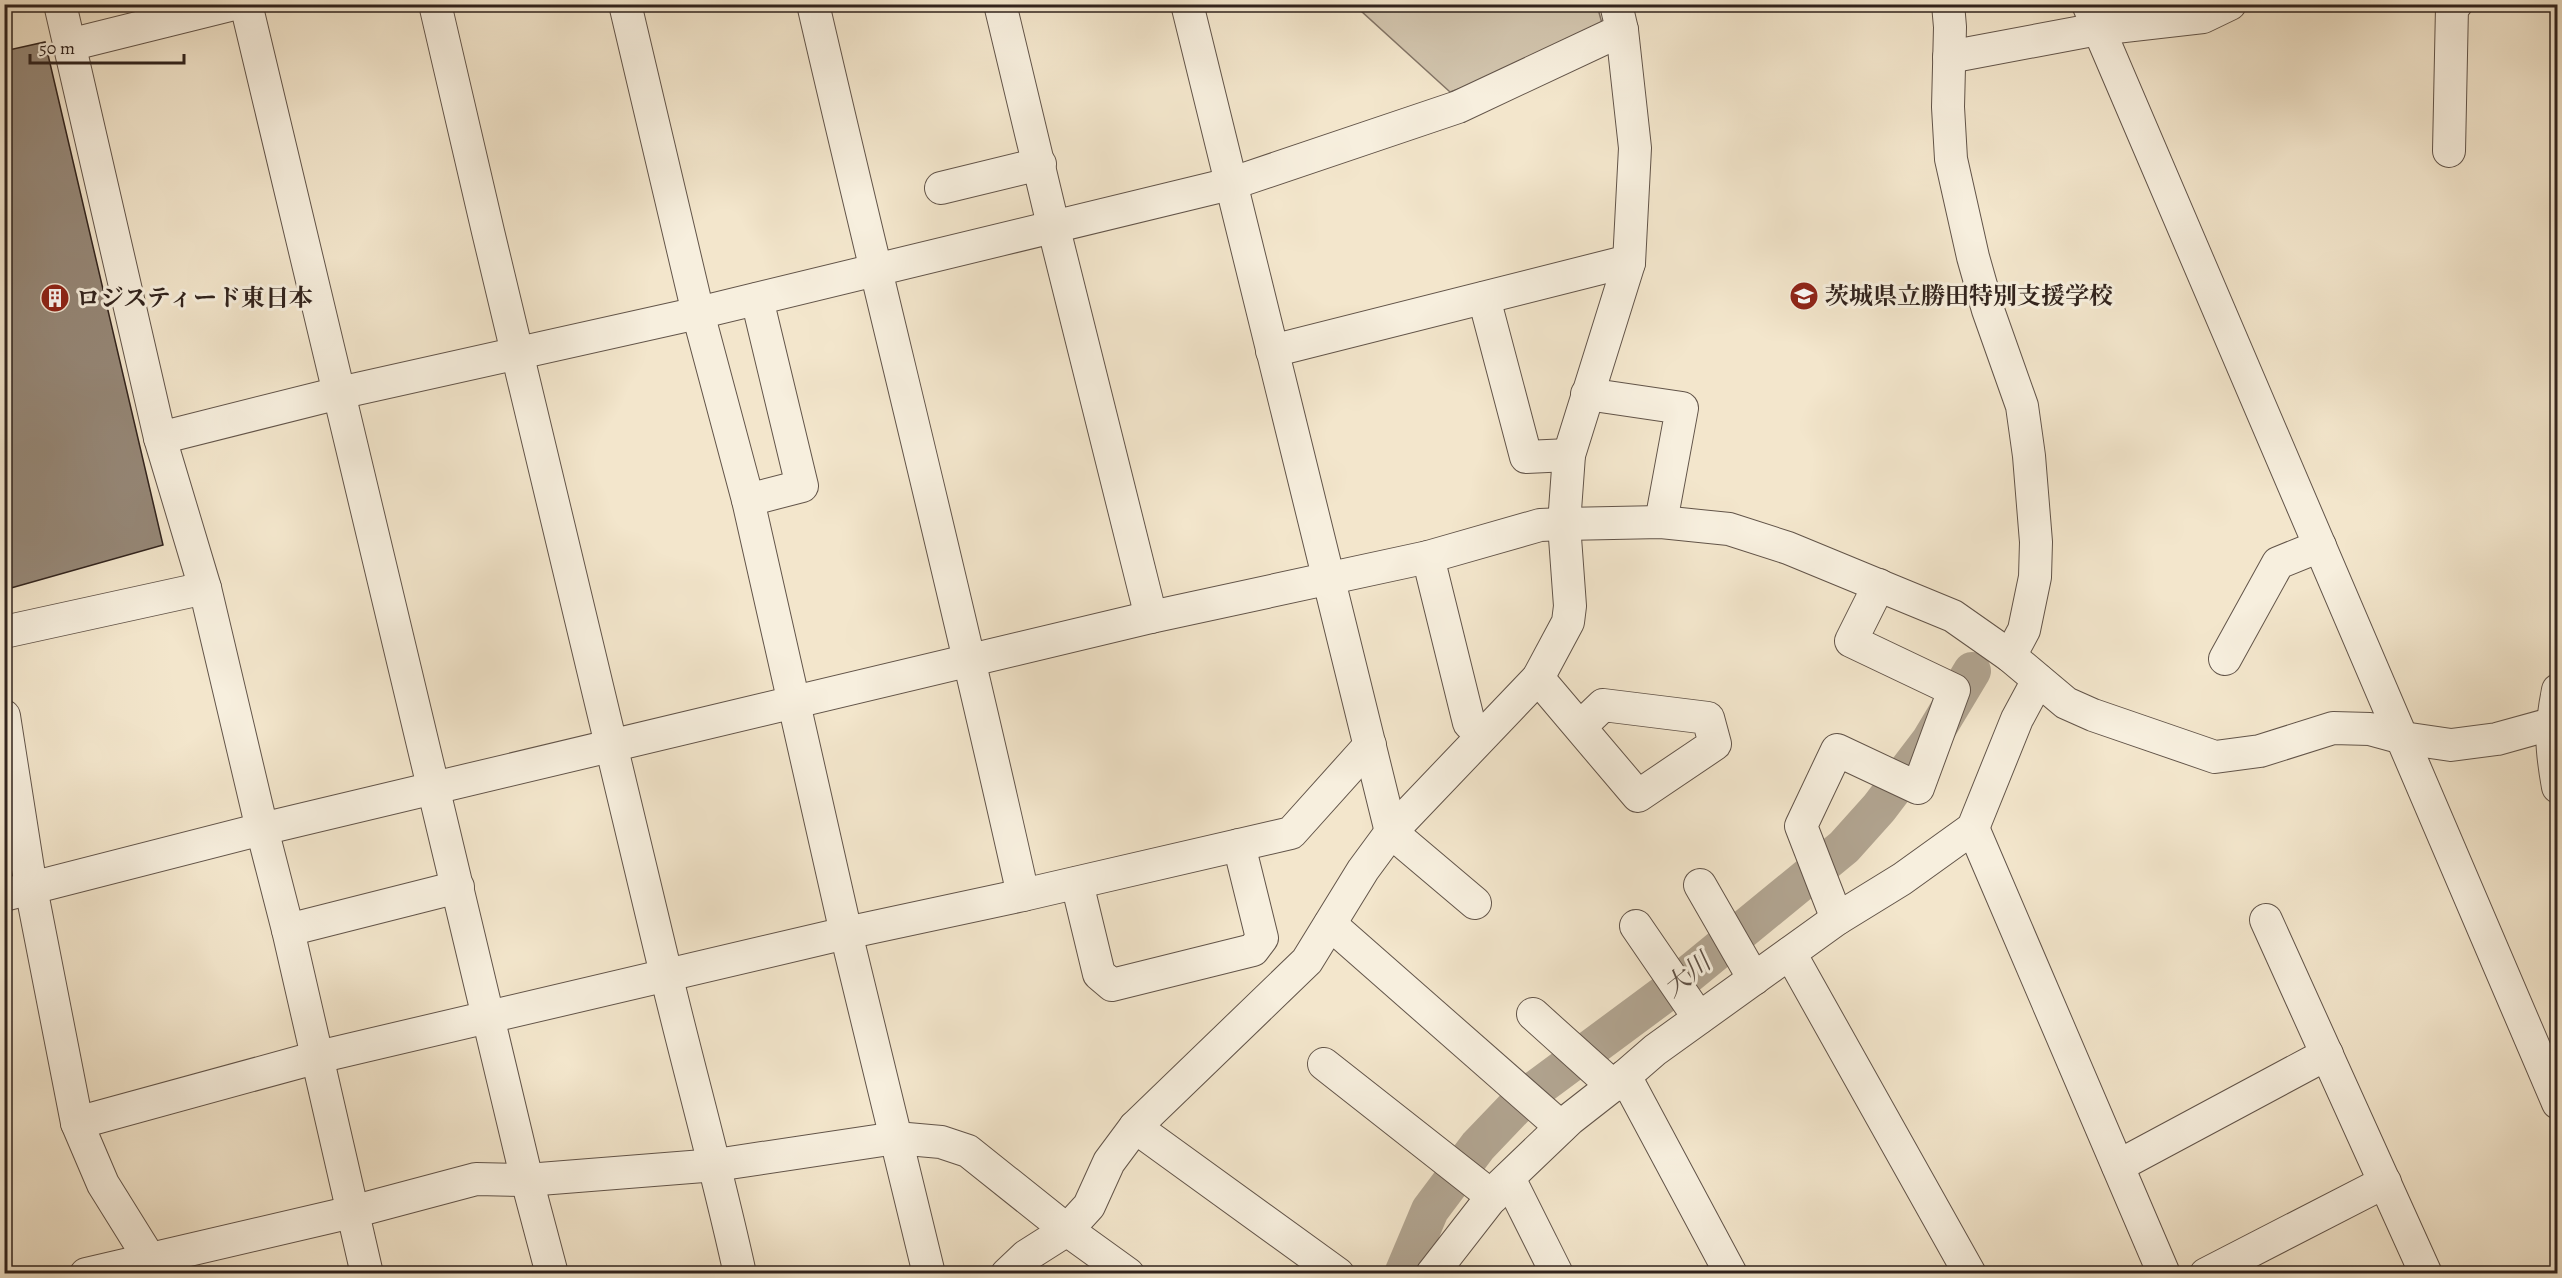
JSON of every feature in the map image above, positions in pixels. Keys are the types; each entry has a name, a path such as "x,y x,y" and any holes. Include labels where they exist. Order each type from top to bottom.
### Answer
{"street":[{"path":"60,4 160,438 205,588 368,1274"},
{"path":"69,45 234,4"},
{"path":"246,4 489,1017 546,1272"},
{"path":"435,4 516,352 666,976 716,1165 740,1274"},
{"path":"625,4 698,313 748,500 846,933 928,1274"},
{"path":"813,4 971,661 1023,895"},
{"path":"1000,4 1151,618"},
{"path":"1187,4 1391,832 1475,903"},
{"path":"1948,4 1948,107 1951,159 1988,310 2022,406 2029,456 2036,542 2035,577 2024,630 2010,656"},
{"path":"1949,57 2093,17 2203,17 2230,4"},
{"path":"2449,151 2452,7 2456,4"},
{"path":"160,438 339,393 698,313 1053,225 1230,184 1458,107 1619,17 1635,148 1629,263 1569,455 1564,524 1570,606 1568,622 1538,678 1391,832 1363,870 1307,961 1135,1127 1109,1162 1089,1206 1067,1230 1026,1256 1007,1274"},
{"path":"2093,17 2558,1103"},
{"path":"941,188 1040,164"},
{"path":"1272,351 1629,263"},
{"path":"748,500 802,486 757,298"},
{"path":"1484,298 1526,457 1569,455"},
{"path":"1587,394 1682,408 1661,522"},
{"path":"18,892 262,829 1151,618 1428,557 1540,525 1661,522 1729,529 1788,548 1953,616 2010,656 2066,703 2215,758 2260,751 2332,728 2370,729 2403,738 2451,745 2497,740 2551,724"},
{"path":"2225,659 2278,563 2320,546"},
{"path":"1428,557 1469,723 1482,735"},
{"path":"1837,919 1801,826 1837,750 1918,788 1954,690 1851,640 1879,585"},
{"path":"4,632 205,588"},
{"path":"1538,678 1580,727"},
{"path":"1432,1274 1501,1188 1561,1127 1655,1050 1699,1018 1837,919 1902,879 1973,828 2000,767 2017,719 2038,680"},
{"path":"2558,690 2551,724 2558,787"},
{"path":"4,716 18,892 76,1123 103,1184 154,1266"},
{"path":"76,1123 318,1056 846,933 1077,883 1291,833 1370,745"},
{"path":"1973,828 2164,1274"},
{"path":"1077,883 1099,974 1112,985 1253,950 1262,938 1239,845"},
{"path":"1700,885 1754,979"},
{"path":"288,930 458,887"},
{"path":"2266,920 2426,1274"},
{"path":"1330,924 1561,1127"},
{"path":"1636,926 1699,1018"},
{"path":"1790,953 1970,1274"},
{"path":"1533,1014 1619,1081 1731,1274"},
{"path":"2118,1166 2327,1054"},
{"path":"1324,1064 1501,1188 1557,1274"},
{"path":"1135,1127 1338,1274"},
{"path":"86,1274 154,1266 476,1179 527,1180 716,1165 896,1138 941,1142 968,1151 1067,1230 1128,1274"},
{"path":"2206,1274 2385,1182"}],"shaded area":[{"path":"1359,5 1597,5 1606,38 1450,92 1360,10"}],"building":[{"name":"ロジスティード東日本","path":"45,42 163,545 4,590 4,51"}],"waterway":[{"name":"大川","path":"1403,1274 1430,1210 1478,1146 1524,1098 1667,992 1844,847 1879,808 1930,741 1972,671"}],"place":[{"name":"茨城県立勝田特別支援学校","path":"1804,296"},
{"name":"ロジスティード東日本","path":"55,298"}]}
